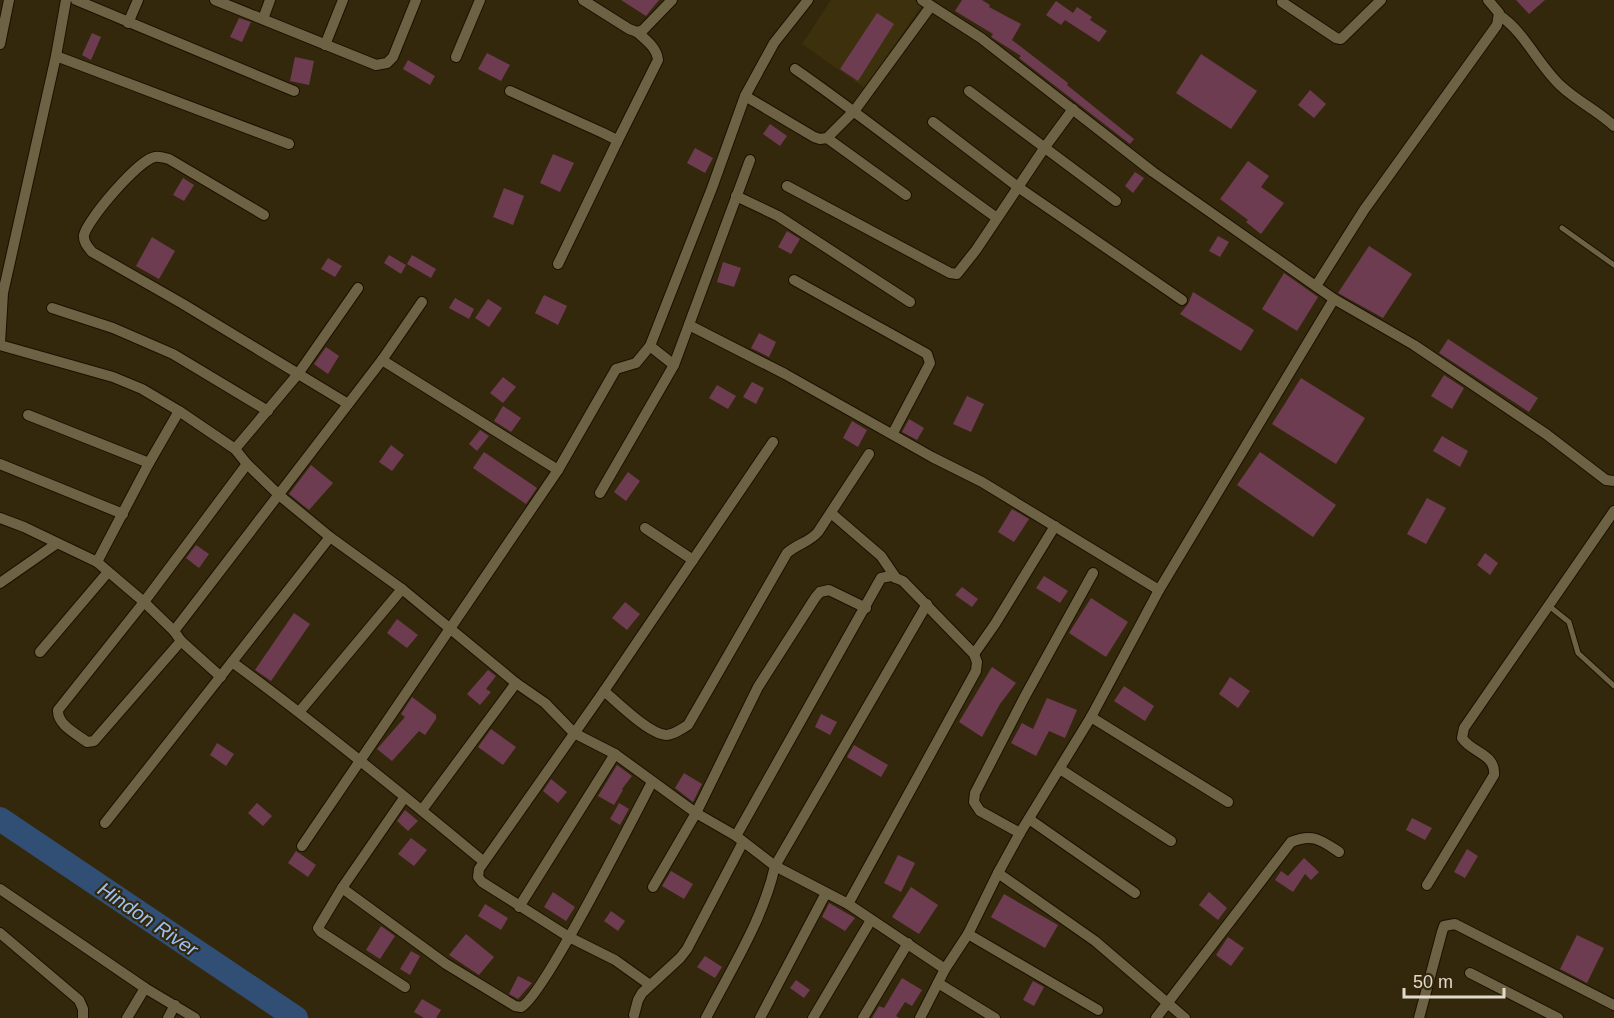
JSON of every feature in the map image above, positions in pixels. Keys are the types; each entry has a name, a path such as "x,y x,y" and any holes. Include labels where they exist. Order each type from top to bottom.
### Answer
{"street":[{"path":"0,44 9,0"},
{"path":"66,0 56,56 2,293 0,344 113,377 142,389 179,411 235,449 279,495 330,537 402,589 516,683 545,703 574,733 615,754 696,813 740,839 775,866 848,904 945,969"},
{"path":"76,0 294,91"},
{"path":"128,23 138,0"},
{"path":"215,0 376,65 387,63 393,57 417,0"},
{"path":"263,19 270,0"},
{"path":"325,45 343,0"},
{"path":"456,57 480,0"},
{"path":"558,264 658,60 658,54 654,48 637,32 583,0"},
{"path":"637,32 643,30 671,0"},
{"path":"302,846 558,470 616,369 636,363 650,346 745,96 774,43 808,0"},
{"path":"1282,2 1336,38 1341,39 1381,0"},
{"path":"1488,0 1499,15 1515,27 1544,68 1561,86 1614,126"},
{"path":"827,138 855,110 926,3 981,38 1153,172 1334,299 1414,345 1546,434 1606,480 1614,481"},
{"path":"1316,286 1364,210 1497,25 1499,15"},
{"path":"56,56 289,144"},
{"path":"795,69 855,110 938,177 997,218"},
{"path":"510,91 603,132 617,142"},
{"path":"969,91 1116,201"},
{"path":"745,96 814,137 827,138 906,195"},
{"path":"788,186 950,273 957,274 1073,109"},
{"path":"933,122 1018,188 1182,300"},
{"path":"264,215 169,159 155,157 140,164 110,197 84,235 85,242 92,252 348,404"},
{"path":"600,493 674,365 750,160"},
{"path":"736,196 778,216 910,302"},
{"path":"794,280 927,354 930,358 930,363 893,433"},
{"path":"235,449 298,374 358,288"},
{"path":"920,1018 945,969 968,934 1020,833 1091,717 1159,590 1334,299"},
{"path":"174,631 382,360 422,302"},
{"path":"52,308 113,328 173,354 268,411"},
{"path":"689,325 785,374 932,457 982,482 1159,590"},
{"path":"650,346 674,365"},
{"path":"382,360 558,470"},
{"path":"98,562 149,463 179,411"},
{"path":"28,415 149,463"},
{"path":"650,985 615,960 569,938 482,882 478,877 479,868 603,691 772,442"},
{"path":"603,691 653,730 666,735 677,732 688,725 787,553 795,546 812,539 869,454"},
{"path":"0,464 123,514"},
{"path":"181,641 94,741 87,742 61,721 58,710 144,602 247,464"},
{"path":"1427,885 1494,775 1495,767 1492,761 1466,744 1462,738 1464,728 1614,512"},
{"path":"831,513 881,556 896,578"},
{"path":"1,520 24,527 98,562 144,602 174,631 181,641 221,676"},
{"path":"974,654 1055,526"},
{"path":"645,528 693,560"},
{"path":"105,823 330,537"},
{"path":"0,583 56,544"},
{"path":"40,652 108,572"},
{"path":"1020,833 980,811 974,802 975,793 1023,698 1093,573"},
{"path":"634,1015 638,1000 650,985 687,949 740,839 881,578 891,576 903,581 974,654 977,662 976,671 848,904"},
{"path":"300,711 402,589"},
{"path":"653,887 696,813 758,687 814,598 820,592 829,590 866,608"},
{"path":"705,1018 760,912 769,892 775,866 927,604"},
{"path":"232,662 300,711 483,861"},
{"path":"422,810 516,683"},
{"path":"1091,717 1228,802"},
{"path":"519,907 615,754"},
{"path":"1060,769 1171,841"},
{"path":"342,888 446,964 515,1006 526,1005 569,938 652,782"},
{"path":"404,798 342,888 319,924 319,930 405,987"},
{"path":"1029,819 1136,892"},
{"path":"1156,1018 1291,842 1304,837 1318,838 1340,852"},
{"path":"998,873 1095,941 1185,1018"},
{"path":"0,890 145,988 195,1018"},
{"path":"760,1018 826,893"},
{"path":"813,1018 871,920"},
{"path":"1419,1018 1442,932 1444,926 1449,924 1455,924 1614,1005"},
{"path":"0,933 79,1000 83,1009 83,1018"},
{"path":"968,934 1098,1010"},
{"path":"863,1018 908,943"},
{"path":"1470,973 1558,1018"},
{"path":"938,983 995,1018"},
{"path":"127,1018 145,988"},
{"path":"168,1018 175,1005"}],"lane":[{"path":"1562,228 1614,265"},
{"path":"1549,606 1569,622 1578,653 1614,686"}],"shaded area":[{"path":"831,0 914,0 922,5 865,88 802,44"}],"building":[{"path":"621,0 659,0 646,16"},
{"path":"962,0 982,0 990,5 989,7 1021,24 1012,40 1068,83 1067,85 1134,139 1130,144 1019,58 1021,56 991,37 993,34 955,11"},
{"path":"1516,0 1545,0 1529,14"},
{"path":"1056,1 1073,13 1077,7 1092,17 1090,20 1107,31 1099,42 1065,20 1061,25 1046,15"},
{"path":"877,13 894,24 858,81 840,69"},
{"path":"239,18 251,22 242,42 230,37"},
{"path":"92,33 101,37 91,60 82,55"},
{"path":"487,53 510,65 501,81 478,69"},
{"path":"1201,54 1257,91 1231,129 1176,93"},
{"path":"295,57 314,61 309,85 290,81"},
{"path":"408,60 435,76 430,85 403,69"},
{"path":"1310,90 1326,104 1314,118 1298,105"},
{"path":"770,124 787,136 780,146 763,134"},
{"path":"695,148 713,158 705,173 687,163"},
{"path":"553,154 574,163 560,192 540,183"},
{"path":"1248,161 1269,176 1261,187 1284,203 1261,234 1246,222 1248,220 1220,199"},
{"path":"1135,172 1144,178 1133,193 1125,186"},
{"path":"183,178 194,185 184,201 173,195"},
{"path":"504,188 524,196 513,225 493,217"},
{"path":"787,231 800,239 791,254 778,247"},
{"path":"1218,236 1229,242 1220,257 1209,251"},
{"path":"152,237 175,251 159,279 136,266"},
{"path":"1369,246 1412,274 1383,318 1338,293"},
{"path":"389,255 406,265 401,274 384,263"},
{"path":"412,255 436,269 431,278 407,264"},
{"path":"328,258 342,266 335,277 321,269"},
{"path":"723,262 741,268 734,287 717,282"},
{"path":"1284,273 1318,297 1297,331 1262,309"},
{"path":"1193,292 1254,330 1241,351 1180,314 1188,304"},
{"path":"544,295 567,306 558,325 535,313"},
{"path":"455,298 474,309 469,319 449,308"},
{"path":"488,299 502,308 489,327 475,318"},
{"path":"759,333 776,342 769,357 751,348"},
{"path":"1448,339 1538,398 1529,412 1439,353"},
{"path":"326,347 339,356 328,374 314,364"},
{"path":"1444,375 1464,388 1452,409 1431,396"},
{"path":"503,377 516,387 503,403 490,393"},
{"path":"1301,378 1365,418 1336,464 1272,424"},
{"path":"752,382 764,388 756,404 743,397"},
{"path":"717,385 736,396 728,409 709,398"},
{"path":"967,396 984,404 971,432 953,424"},
{"path":"503,406 521,418 511,432 494,421"},
{"path":"909,419 924,428 917,440 902,432"},
{"path":"852,421 867,430 858,447 843,438"},
{"path":"480,430 489,436 477,451 469,444"},
{"path":"1442,436 1468,451 1460,467 1433,451"},
{"path":"391,445 404,455 392,471 379,462"},
{"path":"484,452 537,488 526,504 473,468"},
{"path":"1260,452 1336,505 1313,537 1237,485"},
{"path":"311,465 333,483 309,510 289,494"},
{"path":"628,472 640,481 626,501 614,492"},
{"path":"1427,498 1446,508 1426,544 1407,534"},
{"path":"1012,509 1029,519 1014,542 998,532"},
{"path":"196,545 209,554 199,568 186,558"},
{"path":"1485,553 1498,563 1490,575 1477,565"},
{"path":"1044,576 1068,591 1060,603 1036,588"},
{"path":"962,587 978,599 972,607 955,595"},
{"path":"1091,598 1128,622 1106,657 1069,633"},
{"path":"625,602 640,614 627,630 612,618"},
{"path":"294,613 310,624 271,681 255,670"},
{"path":"397,619 418,635 407,648 387,633"},
{"path":"992,667 1016,683 1000,704 982,737 959,722"},
{"path":"488,670 496,676 486,689 491,692 480,705 467,694"},
{"path":"1230,677 1250,691 1238,708 1219,694"},
{"path":"1124,686 1154,706 1145,721 1114,701"},
{"path":"412,697 436,715 436,719 425,735 419,731 392,761 377,749 405,717 401,714"},
{"path":"1047,698 1077,710 1065,738 1049,731 1036,756 1011,743 1022,723 1033,729"},
{"path":"821,714 837,722 830,735 815,727"},
{"path":"491,729 516,747 503,765 478,747"},
{"path":"217,743 234,754 226,766 210,755"},
{"path":"854,745 888,765 881,777 847,757"},
{"path":"617,765 632,776 614,805 598,796"},
{"path":"684,773 702,784 693,802 675,788"},
{"path":"551,779 567,792 558,803 543,791"},
{"path":"257,803 272,816 263,826 248,813"},
{"path":"619,803 629,809 620,825 610,819"},
{"path":"405,810 418,821 408,831 397,821"},
{"path":"1412,818 1432,828 1425,840 1406,830"},
{"path":"411,838 427,850 414,866 398,854"},
{"path":"1467,849 1478,856 1465,878 1454,872"},
{"path":"296,851 316,865 308,877 288,863"},
{"path":"898,855 915,863 901,892 884,883"},
{"path":"1304,858 1319,872 1311,880 1305,874 1293,892 1275,880 1281,871 1288,876"},
{"path":"671,871 693,884 684,899 662,886"},
{"path":"911,887 938,905 919,934 892,917"},
{"path":"553,892 575,907 566,921 544,907"},
{"path":"1209,892 1227,908 1218,920 1199,905"},
{"path":"1004,894 1058,925 1045,948 991,917"},
{"path":"829,903 855,918 845,931 822,917"},
{"path":"485,904 508,918 501,930 478,916"},
{"path":"611,911 625,921 618,931 604,921"},
{"path":"381,926 395,936 380,959 366,950"},
{"path":"466,934 494,957 479,975 449,955"},
{"path":"1577,935 1604,948 1587,983 1560,969"},
{"path":"1228,937 1244,948 1231,966 1216,955"},
{"path":"411,951 420,956 410,975 400,969"},
{"path":"705,956 722,967 715,978 697,967"},
{"path":"518,976 532,983 518,999 509,994"},
{"path":"902,978 922,990 912,1006 905,1002 896,1016 899,1018 872,1018 879,1006 884,1008"},
{"path":"796,980 810,990 804,998 790,988"},
{"path":"1033,981 1044,987 1034,1006 1023,1000"},
{"path":"422,999 441,1010 436,1018 424,1018 414,1012"}],"waterway":[{"name":"Hindon River","path":"0,819 296,1018"}]}
